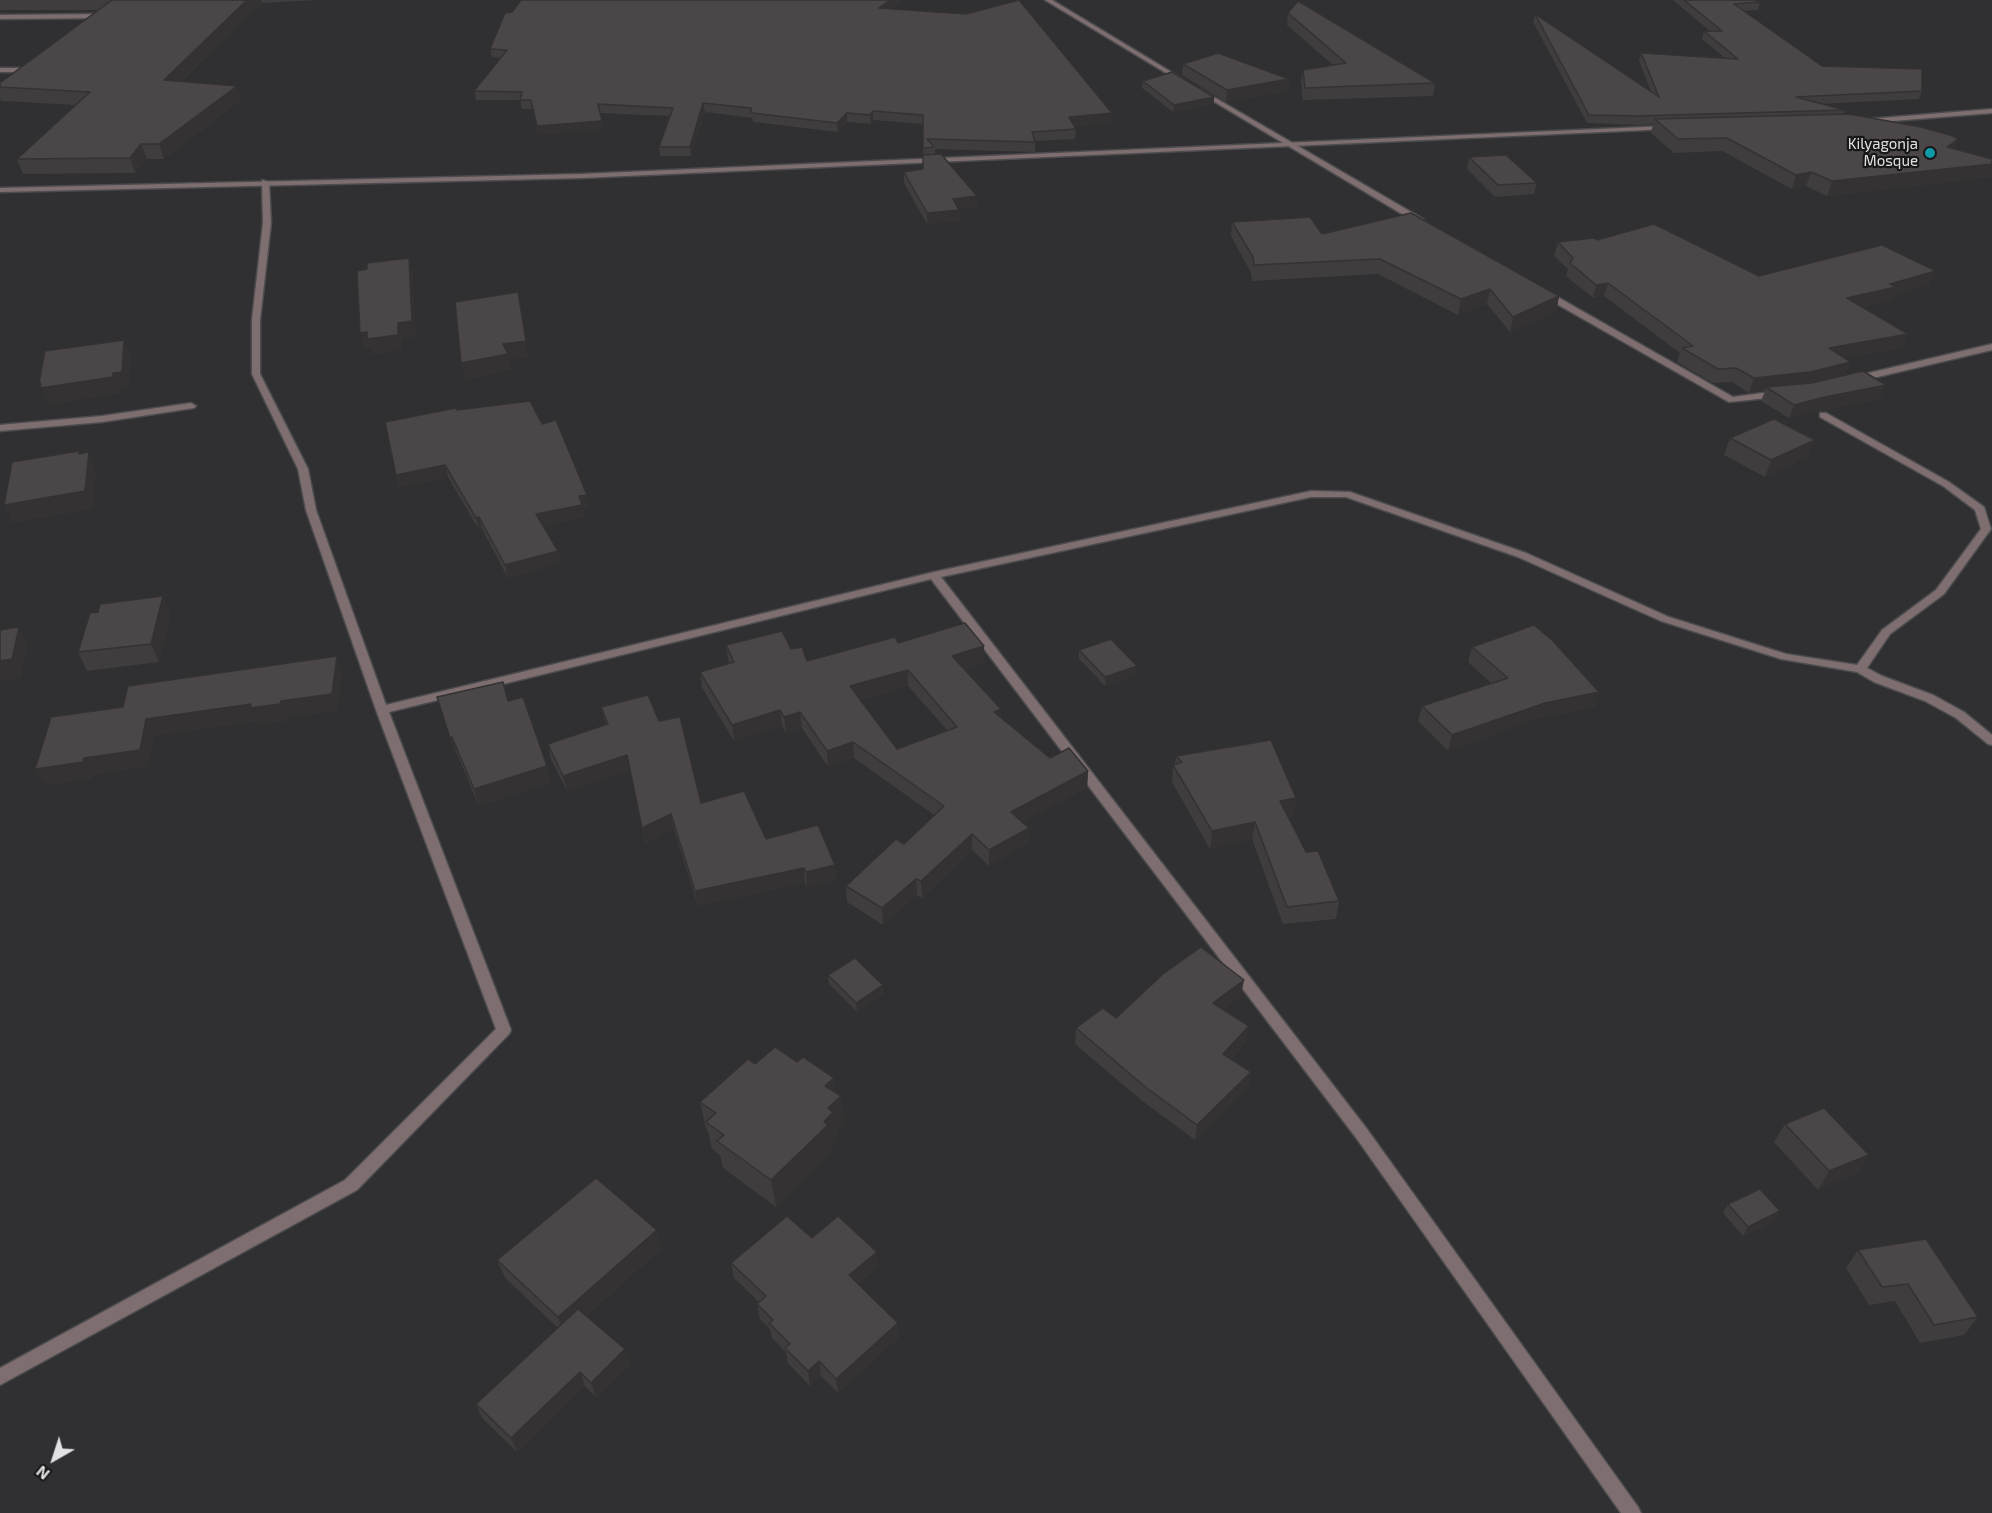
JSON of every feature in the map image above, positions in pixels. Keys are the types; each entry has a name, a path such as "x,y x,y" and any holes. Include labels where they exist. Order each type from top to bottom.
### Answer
{"street":[{"path":"1048,0 1425,224"},
{"path":"0,17 106,16 98,23"},
{"path":"0,70 27,71 38,68"},
{"path":"1854,122 1992,111"},
{"path":"1864,126 1885,130"},
{"path":"0,190 581,176 1675,128"},
{"path":"0,1377 351,1185 504,1030 382,710 311,510 303,469 256,374 256,320 267,223 265,182"},
{"path":"1539,290 1732,400 1782,394"},
{"path":"1849,380 1992,347"},
{"path":"0,428 102,419 191,406"},
{"path":"1823,415 1946,484 1980,509 1986,529 1940,592 1886,632 1860,669"},
{"path":"382,710 934,575 1311,494 1347,494 1522,555 1665,619 1785,657 1860,669 1878,679 1929,698 1960,715 1991,738"},
{"path":"934,575 1362,1134 1632,1513"}],"building":[{"path":"112,0 247,0 164,80 237,86 159,144 141,144 130,158 17,159 90,92 0,87 0,83"},
{"path":"521,0 890,0 879,8 966,14 1019,0 1112,113 1069,117 1076,129 1032,132 1035,142 927,139 934,147 923,148 923,115 873,111 870,115 847,113 837,123 752,113 751,108 703,103 690,147 659,147 673,108 598,104 602,121 537,126 531,100 520,100 522,92 474,91 507,50 490,49 505,13 512,12"},
{"path":"1684,0 1754,0 1760,2 1734,4 1822,66 1922,69 1922,91 1796,97 1845,110 1639,116 1589,115 1535,14 1659,97 1641,53 1738,59 1704,31 1722,31"},
{"path":"1298,1 1435,83 1305,88 1303,70 1346,63 1288,13"},
{"path":"1218,53 1289,79 1227,90 1183,64"},
{"path":"1172,72 1214,97 1174,105 1143,81"},
{"path":"1849,114 1921,127 1953,136 1958,139 1947,147 1992,159 1992,164 1832,181 1811,172 1796,175 1727,138 1678,139 1655,119"},
{"path":"941,154 977,196 953,199 959,210 927,213 904,172 923,169 923,155"},
{"path":"1506,155 1537,183 1498,185 1469,157"},
{"path":"1411,213 1559,296 1513,317 1490,289 1461,299 1380,259 1254,265 1253,257 1232,222 1310,217 1322,234"},
{"path":"1654,224 1759,276 1882,245 1936,271 1890,284 1896,287 1847,298 1908,334 1829,348 1851,362 1810,372 1754,378 1736,368 1718,369 1682,348 1693,346 1608,283 1596,285 1570,263 1573,258 1558,242 1594,238 1597,240"},
{"path":"409,258 412,321 398,323 398,335 367,339 367,332 360,333 357,271 367,269 367,263"},
{"path":"518,292 526,341 503,344 508,354 461,363 455,302"},
{"path":"124,340 122,372 113,373 113,377 40,388 45,351"},
{"path":"1863,371 1886,385 1794,405 1766,387 1811,383"},
{"path":"530,401 542,424 556,420 587,495 579,496 582,505 536,514 558,551 505,565 479,517 476,518 445,465 396,475 385,422 456,408 457,410"},
{"path":"1774,419 1815,440 1771,460 1730,438"},
{"path":"79,451 79,454 89,452 85,491 4,505 12,462"},
{"path":"163,596 151,644 78,652 90,613 98,612 100,604"},
{"path":"965,623 984,646 952,656 1001,709 994,712 1050,758 1069,748 1088,771 1011,812 1029,828 989,850 972,834 921,881 916,879 882,908 846,886 896,839 904,844 944,806 853,742 827,751 800,712 784,717 780,710 732,725 700,672 734,662 726,645 782,631 791,649 802,647 807,661 895,637 898,643","holes":["908,670 957,727 897,749 850,686"]},
{"path":"1534,625 1553,641 1599,692 1545,703 1452,735 1422,706 1508,678 1472,647"},
{"path":"19,627 12,659 0,661 0,630"},
{"path":"1111,639 1137,666 1105,677 1079,650"},
{"path":"337,656 332,694 281,701 280,704 250,708 251,704 146,719 140,750 84,758 83,762 35,769 51,717 123,707 128,686"},
{"path":"503,682 508,701 523,697 547,766 474,789 452,737 450,738 437,697"},
{"path":"648,695 659,721 680,717 701,803 744,791 766,839 818,825 835,865 806,872 804,868 695,891 671,814 642,828 627,755 563,776 548,744 608,724 601,707"},
{"path":"1271,740 1296,798 1280,801 1306,852 1318,851 1339,901 1287,907 1255,822 1212,831 1173,765 1182,762 1176,756"},
{"path":"1201,947 1244,980 1213,1003 1249,1026 1223,1054 1251,1072 1197,1125 1143,1085 1076,1028 1103,1008 1116,1018 1163,974"},
{"path":"855,958 883,985 856,1003 828,975"},
{"path":"775,1047 797,1062 803,1057 834,1078 825,1086 841,1096 828,1108 833,1112 824,1122 828,1125 771,1180 717,1141 724,1135 706,1122 716,1113 700,1102 748,1059 755,1064"},
{"path":"1824,1108 1869,1155 1829,1171 1785,1124"},
{"path":"596,1178 657,1230 558,1317 497,1260"},
{"path":"1760,1189 1780,1211 1748,1227 1728,1204"},
{"path":"787,1216 812,1238 838,1216 877,1252 849,1275 898,1323 836,1379 819,1361 808,1371 785,1348 790,1344 769,1323 773,1320 757,1304 766,1296 731,1263"},
{"path":"1926,1239 1978,1317 1934,1325 1908,1284 1882,1287 1858,1250"},
{"path":"578,1309 625,1349 591,1383 580,1372 511,1438 476,1404"}],"place":[{"name":"Kilyagonja Mosque","path":"1930,153"}]}
